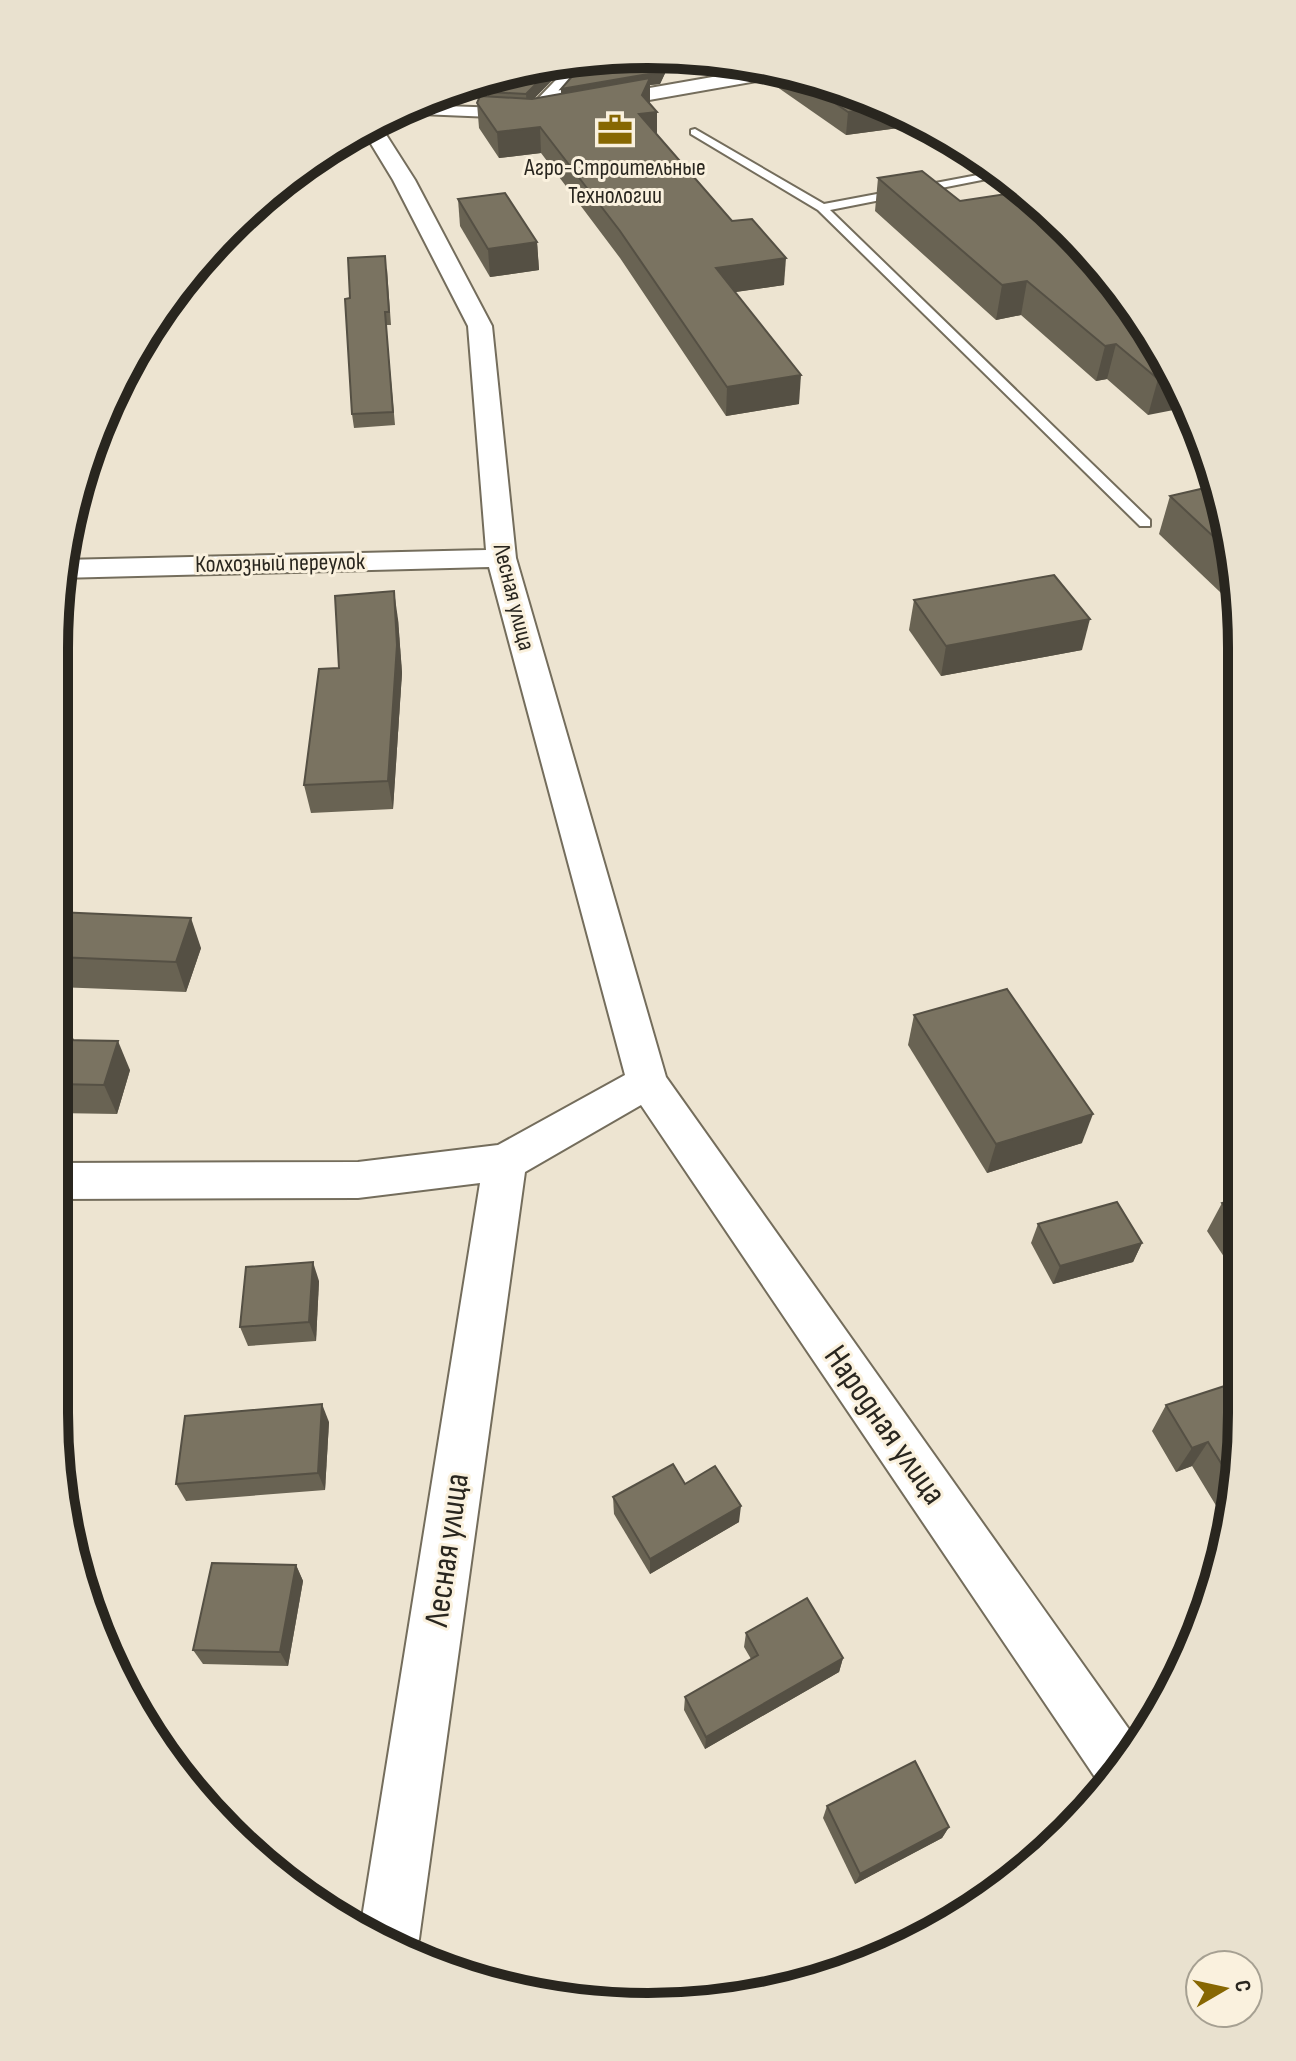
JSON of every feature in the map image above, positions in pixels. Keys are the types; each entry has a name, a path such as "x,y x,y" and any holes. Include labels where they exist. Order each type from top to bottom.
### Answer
{"street":[{"path":"533,115 573,73"},
{"path":"429,111 533,115 747,77"},
{"name":"Лесная улица","path":"377,136 404,180 480,326 501,558 647,1082"},
{"name":"Колхозный переулок","path":"74,569 501,558"},
{"path":"68,1181 358,1180 505,1162 647,1082"},
{"name":"Народная улица","path":"647,1082 1115,1757"},
{"name":"Лесная улица","path":"390,1932 505,1162"}],"lane":[{"path":"695,132 822,208 1145,523"},
{"path":"822,208 985,177"}],"building":[{"path":"662,68 660,72 561,89 575,73"},
{"path":"542,78 526,94 488,92 498,88"},
{"path":"650,78 642,95 657,112 639,114 732,221 752,219 786,258 716,268 801,375 727,387 620,231 540,127 497,132 477,103 480,96 532,99"},
{"path":"825,96 864,110 848,112"},
{"path":"922,171 960,201 1008,194 1084,266 1130,326 1161,378 1116,344 1105,346 1027,281 1002,285 878,178"},
{"path":"505,193 537,242 488,249 458,199"},
{"path":"385,256 389,312 385,312 393,412 352,414 345,299 350,298 348,258"},
{"path":"1205,488 1218,541 1170,496"},
{"path":"1054,575 1090,619 946,646 914,600"},
{"path":"394,591 397,645 388,781 304,785 319,669 339,668 335,596"},
{"path":"68,912 191,918 176,962 68,957"},
{"path":"1007,989 1093,1114 996,1144 914,1015"},
{"path":"68,1040 118,1041 104,1085 68,1084"},
{"path":"1117,1202 1142,1243 1060,1266 1038,1224"},
{"path":"313,1262 309,1322 240,1327 246,1267"},
{"path":"1228,1385 1225,1470 1208,1442 1192,1448 1166,1405"},
{"path":"322,1404 318,1473 176,1484 185,1416"},
{"path":"673,1464 685,1484 715,1466 741,1506 650,1559 613,1497"},
{"path":"212,1563 296,1565 280,1652 193,1650"},
{"path":"807,1598 843,1658 706,1737 685,1697 758,1655 746,1633"},
{"path":"915,1761 949,1827 860,1874 827,1806"}],"place":[{"name":"Агро-Строительные Технологии","path":"615,130"}]}
